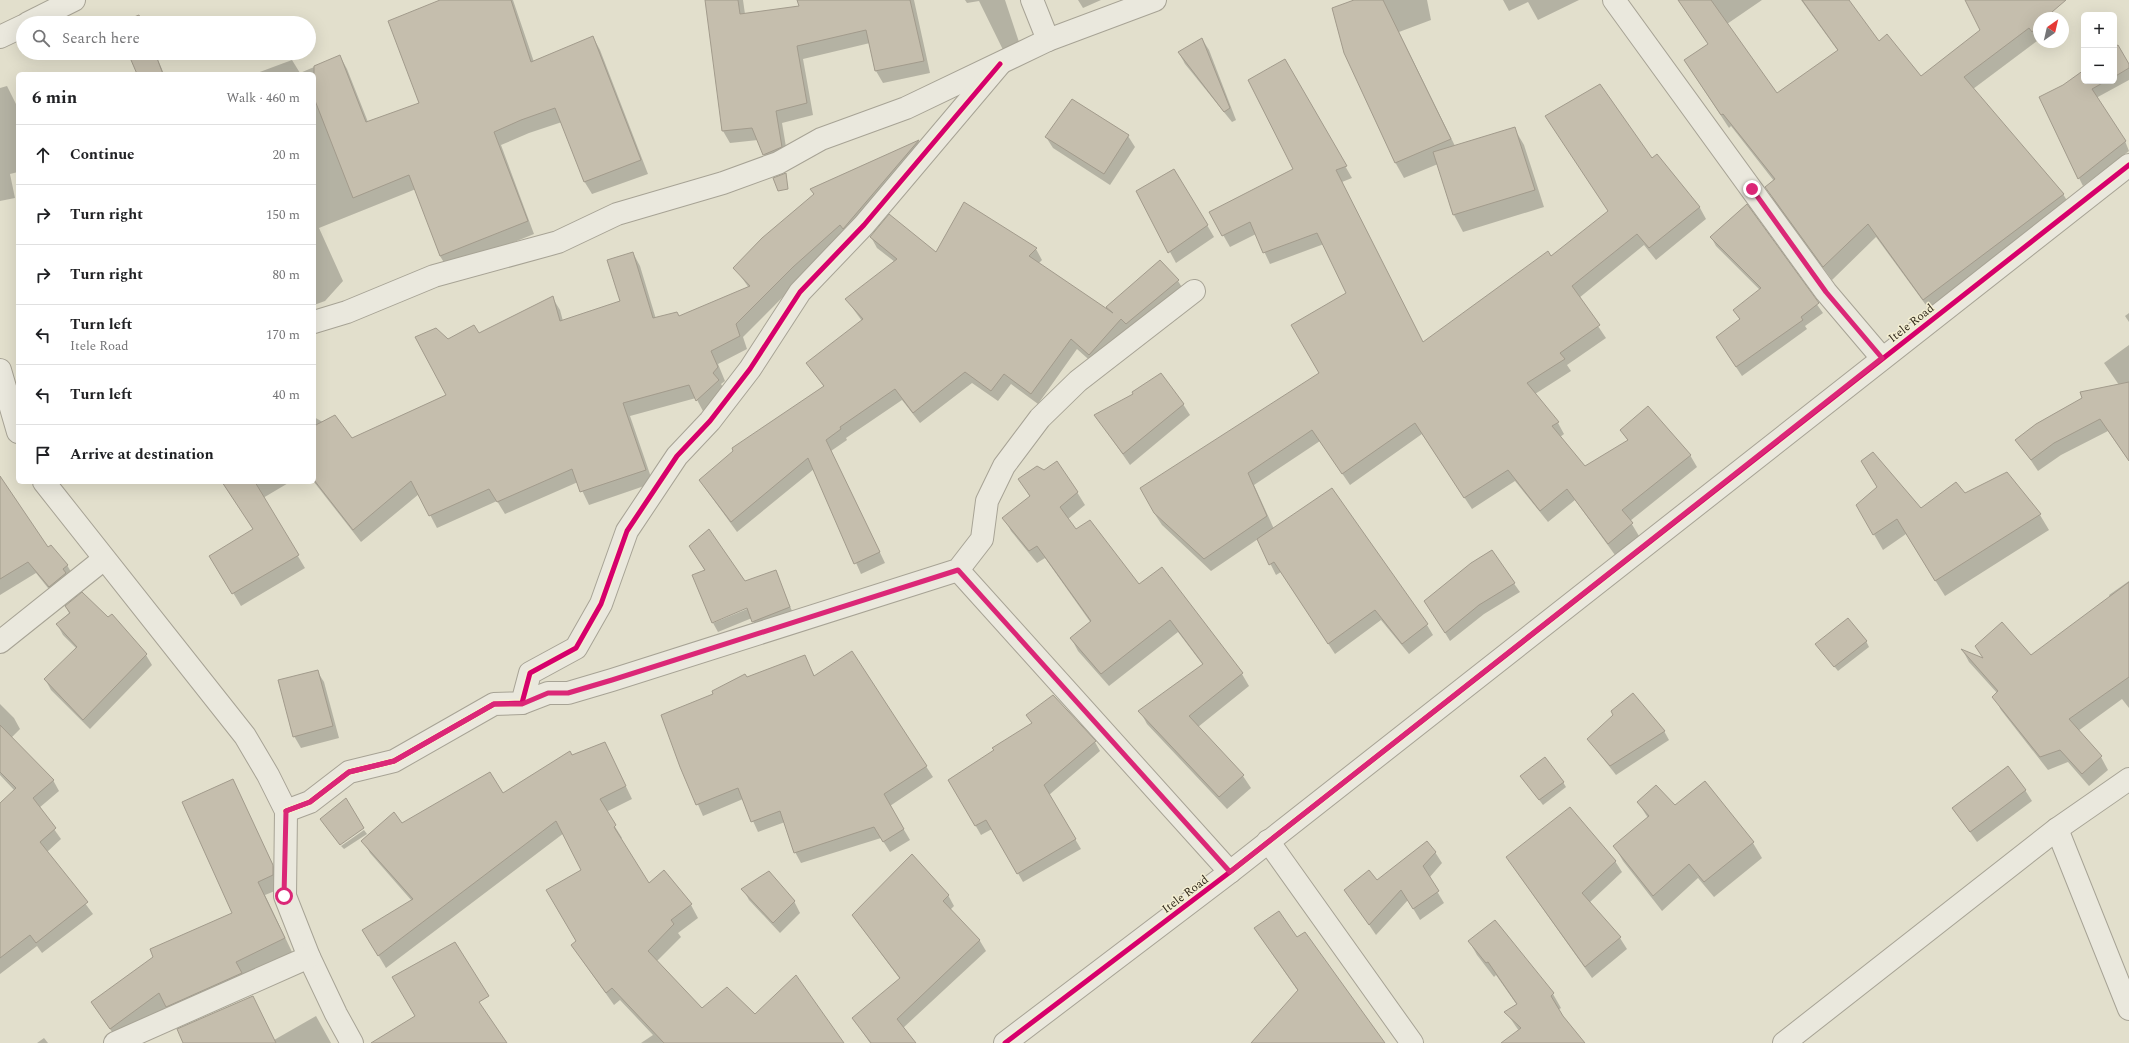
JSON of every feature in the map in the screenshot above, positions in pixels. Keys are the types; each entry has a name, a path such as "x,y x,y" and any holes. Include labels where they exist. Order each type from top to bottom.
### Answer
{"street":[{"path":"42,16 74,0"},
{"path":"1032,0 1048,40"},
{"path":"316,321 347,312 434,276 558,242 617,214 724,183 778,163 821,139 906,108 1048,40 1155,0"},
{"path":"1614,0 1826,292 1882,358"},
{"path":"0,37 16,29"},
{"path":"522,704 530,673 576,648 602,604 627,531 677,456 710,421 750,369 800,292 864,225 1000,64"},
{"name":"Itele Road","path":"1005,1043 1230,872 2129,164"},
{"path":"286,811 310,802 349,772 394,761 494,704 522,704 548,693 568,693 958,570 982,539 987,501 1004,466 1040,418 1078,381 1194,291"},
{"path":"0,370 16,425"},
{"path":"46,484 245,736 268,775 286,811 284,896 309,957 336,1014 352,1043"},
{"path":"0,642 104,559"},
{"path":"958,570 1230,872"},
{"path":"1784,1043 2057,829 2129,779"},
{"path":"2057,829 2129,1009"},
{"path":"1268,841 1412,1043"},
{"path":"115,1043 309,957"}],"building":[{"path":"440,0 511,0 531,62 593,36 641,160 584,182 555,108 521,120 494,132 528,221 440,256 409,175 353,198 316,103 316,72 314,72 314,66 340,55 366,122 419,103 388,21"},
{"path":"705,0 738,0 740,14 799,6 797,0 910,0 924,61 875,71 866,30 797,46 807,103 776,111 782,147 763,155 752,128 722,131"},
{"path":"1354,0 1383,0 1451,139 1395,163 1344,53 1332,8"},
{"path":"1678,0 1711,0 1777,93 1838,50 1802,0 1849,0 1879,41 1887,34 1921,76 1980,30 1965,0 2066,0 2052,12 2033,12 2032,32 2029,28 1964,77 2064,194 1923,300 1868,224 1823,267 1765,187 1775,179 1723,114 1721,115 1684,60 1708,44"},
{"path":"1202,38 1230,108 1224,112 1178,52"},
{"path":"2117,46 2129,64 2129,68 2117,75 2117,48"},
{"path":"1285,59 1347,166 1336,170 1423,342 1548,251 1551,256 1608,211 1545,116 1600,84 1652,158 1657,154 1700,207 1649,248 1637,234 1572,286 1600,325 1560,353 1565,359 1527,383 1559,422 1552,426 1585,466 1628,440 1620,430 1648,406 1691,455 1622,510 1633,523 1608,544 1567,489 1540,511 1508,470 1464,498 1415,423 1342,474 1312,430 1248,473 1267,516 1204,559 1154,513 1140,488 1319,373 1291,325 1346,293 1317,233 1263,253 1250,222 1222,236 1209,212 1293,169 1248,80"},
{"path":"131,60 158,60 162,72 136,72"},
{"path":"2081,72 2081,84 2101,84 2092,89 2126,141 2078,179 2039,97 2063,85"},
{"path":"1072,99 1129,135 1104,174 1045,137"},
{"path":"1515,127 1535,190 1453,215 1433,152"},
{"path":"919,140 843,229 840,225 793,267 736,324 740,336 711,351 718,367 713,373 719,380 696,401 689,385 623,403 646,470 580,492 572,469 497,502 489,489 429,516 411,481 353,530 316,483 316,425 335,415 352,438 446,395 415,337 436,328 448,339 474,325 479,333 553,296 560,321 620,301 607,260 633,252 653,318 677,312 679,316 750,286 733,268 762,238 814,194 810,189"},
{"path":"1174,169 1208,225 1168,253 1136,191"},
{"path":"786,173 788,189 778,191 773,178"},
{"path":"964,202 1037,248 1029,256 1113,313 1106,307 1160,260 1179,280 1126,324 1121,319 1089,355 1071,339 1031,394 1004,374 991,391 965,372 913,413 895,389 840,427 841,429 826,440 880,552 854,564 808,458 731,522 699,480 733,451 732,448 824,386 806,363 863,319 845,299 897,259 870,237 889,214 936,252"},
{"path":"1747,204 1819,303 1801,317 1803,320 1736,367 1716,337 1740,319 1733,310 1761,288 1710,237"},
{"path":"1161,373 1184,404 1123,454 1094,415 1133,394 1132,392"},
{"path":"2129,382 2129,461 2100,419 2054,443 2031,460 2015,440 2036,424 2082,398 2080,392"},
{"path":"1873,452 1921,508 1956,482 1965,493 2007,472 2041,514 1935,581 1897,519 1873,535 1856,505 1877,487 1861,461"},
{"path":"1057,461 1078,492 1060,507 1076,529 1090,520 1139,584 1162,567 1243,673 1189,716 1244,775 1219,797 1138,711 1203,664 1170,620 1101,674 1070,638 1091,621 1037,546 1029,551 1002,518 1030,496 1018,479 1037,466 1044,470"},
{"path":"0,476 48,547 51,545 68,565 63,569 66,573 49,587 28,562 0,579"},
{"path":"223,484 256,484 299,555 232,594 209,556 253,529"},
{"path":"1332,488 1428,624 1402,644 1375,610 1328,644 1274,562 1269,565 1257,539"},
{"path":"709,529 745,581 776,570 790,607 752,622 747,608 712,623 692,575 705,570 689,546"},
{"path":"1492,550 1515,583 1479,605 1445,633 1424,601 1471,563"},
{"path":"2129,582 2129,677 2069,719 2102,756 2082,774 2060,750 2040,757 1992,697 1998,691 1961,649 1983,658 1975,646 2002,622 2031,655"},
{"path":"82,592 108,617 112,614 147,654 83,720 44,679 77,647 56,624 70,613 65,606"},
{"path":"1848,618 1867,641 1834,667 1815,644"},
{"path":"852,651 927,766 884,794 904,829 883,842 874,827 794,853 780,811 751,822 738,788 696,805 661,715 713,694 712,691 745,674 747,677 805,655 814,676"},
{"path":"318,670 333,726 293,737 278,680"},
{"path":"1633,693 1665,731 1610,766 1587,739 1613,715 1611,711"},
{"path":"1053,695 1096,741 1044,785 1076,839 1017,874 986,820 975,826 948,780 994,750 992,748 1032,723 1026,715"},
{"path":"0,725 54,780 33,798 56,828 40,842 88,902 36,943 30,935 0,958 0,803 16,788 0,772"},
{"path":"605,742 626,786 600,799 616,825 614,827 649,883 664,870 692,904 671,920 674,924 648,951 702,1008 727,987 755,1014 796,975 844,1043 664,1043 612,988 606,993 571,945 576,941 546,890 581,870 556,821 378,956 362,930 413,899 361,841 394,812 402,823 490,772 503,793 570,751 572,755"},
{"path":"1545,757 1564,782 1539,800 1520,776"},
{"path":"2008,766 2026,790 1970,832 1952,808"},
{"path":"233,779 273,865 273,875 258,882 285,938 236,962 242,973 166,1007 159,993 110,1029 91,1002 153,957 150,949 232,913 182,802"},
{"path":"1705,781 1754,842 1704,882 1689,864 1653,896 1613,846 1649,816 1637,802 1656,785 1675,805"},
{"path":"346,798 364,828 340,845 320,819"},
{"path":"1570,807 1616,861 1582,893 1621,937 1585,967 1506,857"},
{"path":"1427,841 1436,852 1423,866 1439,891 1413,909 1401,890 1369,925 1344,890 1369,870 1377,880"},
{"path":"912,854 949,895 943,901 980,940 897,1019 916,1043 871,1043 852,1018 900,978 852,915"},
{"path":"769,871 795,901 773,923 741,889"},
{"path":"1279,911 1297,937 1305,932 1385,1043 1251,1043 1298,990 1254,928"},
{"path":"1495,920 1554,993 1551,996 1563,1016 1585,1043 1501,1043 1521,1028 1504,1012 1517,1004 1488,962 1486,963 1468,941"},
{"path":"455,942 489,996 479,1002 507,1043 371,1043 415,1016 392,977"},
{"path":"253,996 276,1043 183,1043 177,1029"}],"cycle path":[{"path":"286,811 310,802 349,772 394,761 494,704 522,703 530,673 576,648 601,604 627,531 677,456 710,421 750,369 800,292 864,225 1000,64"},
{"path":"1005,1043 1230,872 2129,165"}],"route":[{"path":"284,896 286,811 310,802 349,772 394,761 494,704 522,704 548,693 568,693 958,570 1230,872 1882,358 1826,292 1752,189"}]}
